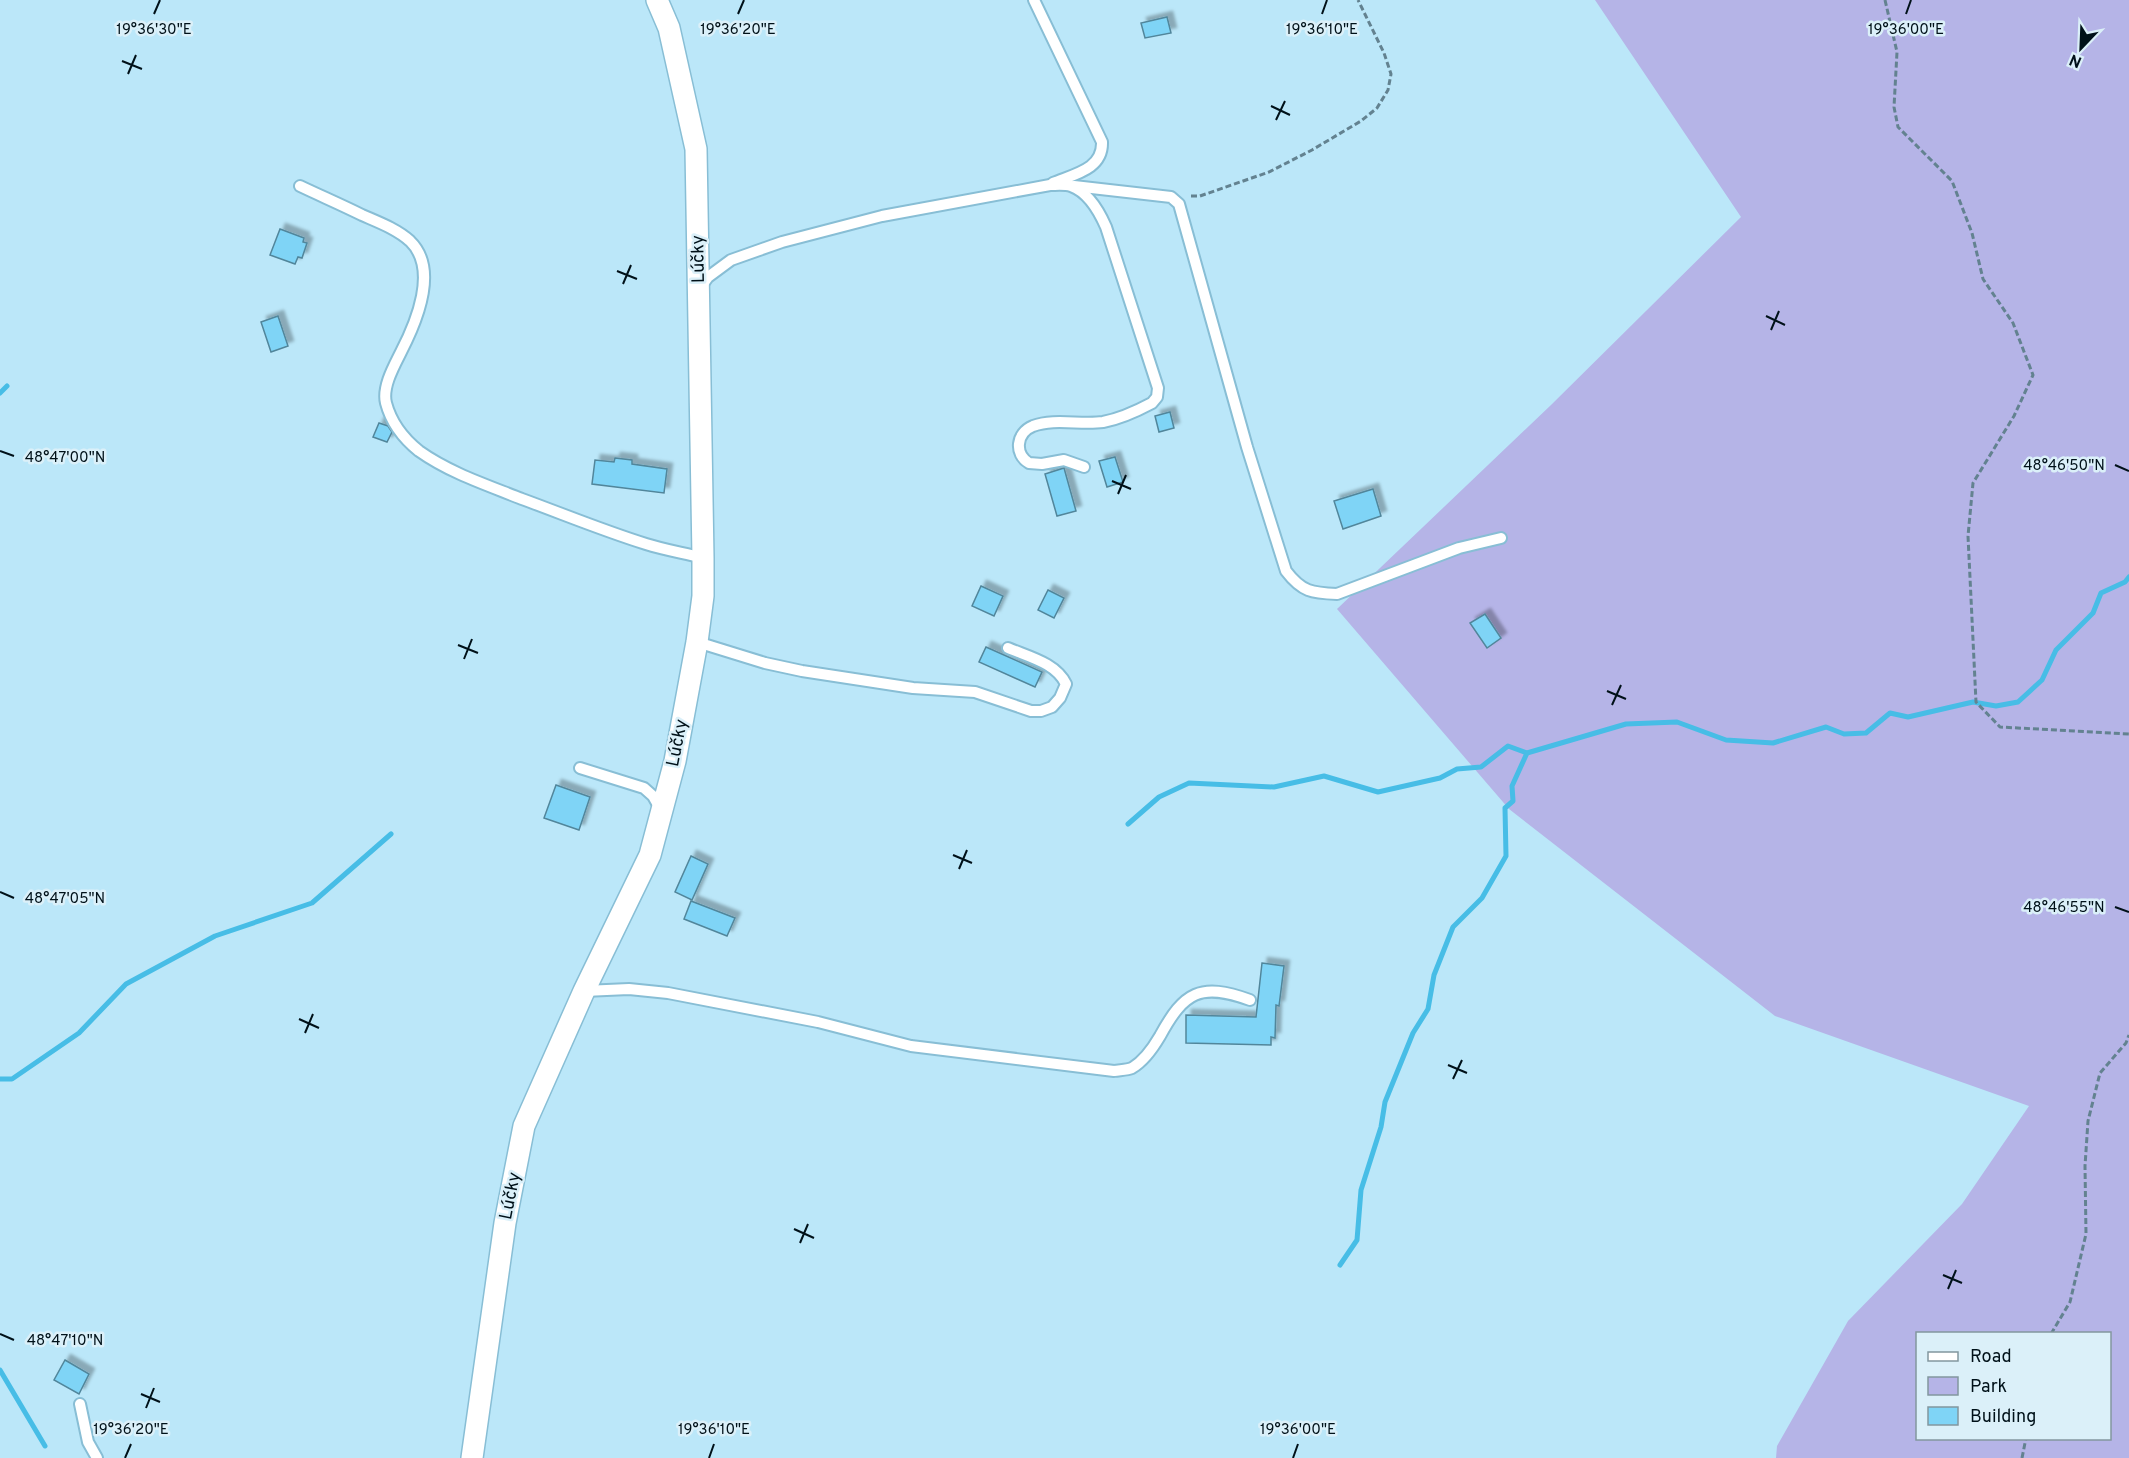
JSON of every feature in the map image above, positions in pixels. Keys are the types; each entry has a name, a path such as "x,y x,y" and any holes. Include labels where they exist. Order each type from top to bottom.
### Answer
{"street":[{"name":"Lúčky","path":"472,1458 506,1223 525,1126 584,991 650,855 675,761 703,596 696,149 669,28 657,0"}],"lane":[{"path":"1034,0 1102,142 1102,152 1097,162 1050,185"},
{"path":"699,288 708,277 731,260 782,242 882,216 1050,185 1070,185 1171,197 1179,204 1183,213 1247,447 1286,571 1294,582 1307,591 1337,594 1460,548 1501,538"},
{"path":"1070,185 1085,195 1098,209 1106,227 1158,388 1157,397 1152,403 1106,421 1033,426 1021,435 1018,444 1019,451 1029,463 1042,464 1064,460 1084,467"},
{"path":"300,186 388,226 411,242 419,256 424,276 422,301 415,326 387,384 385,400 390,415 400,432 417,449 437,463 469,478 606,531 648,545 704,558"},
{"path":"697,642 765,663 802,671 913,688 975,692 1031,711 1041,711 1052,706 1060,698 1066,684 1061,674 1052,667 1008,648"},
{"path":"580,768 644,788 653,796 662,813"},
{"path":"584,991 629,989 668,993 818,1022 911,1046 1114,1071 1131,1068 1143,1059 1182,1002 1194,994 1213,991 1250,1000"},
{"path":"80,1404 88,1442 97,1458"}],"path":[{"path":"1171,197 1200,196 1269,172 1322,144 1377,108 1388,90 1391,74 1384,53 1358,0"},
{"path":"1885,0 1897,52 1894,107 1898,127 1952,181 1972,233 1983,279 2013,324 2033,375 2014,416 1973,483 1968,536 1976,702 2000,727 2129,734"},
{"path":"2052,1332 2070,1302 2086,1234 2085,1166 2088,1120 2100,1073 2126,1043 2129,1035"},
{"path":"2022,1458 2026,1440"}],"green space":[{"path":"1595,0 2129,0 2129,1458 1776,1458 1777,1446 1848,1321 1962,1204 2029,1106 1775,1016 1509,809 1337,609 1551,405 1741,217"}],"building":[{"path":"1167,17 1171,33 1145,38 1141,23"},
{"path":"280,229 304,238 303,242 307,243 302,258 298,257 295,264 270,255"},
{"path":"278,316 288,346 271,352 261,322"},
{"path":"1170,412 1174,428 1159,432 1155,416"},
{"path":"379,423 388,426 392,432 387,442 373,437"},
{"path":"1115,457 1123,482 1107,487 1099,461"},
{"path":"615,458 632,460 632,464 667,469 664,493 592,484 595,460 614,462"},
{"path":"1064,468 1076,511 1057,516 1045,474"},
{"path":"1373,489 1381,516 1343,529 1334,501"},
{"path":"981,586 1003,596 994,616 972,606"},
{"path":"1048,590 1064,598 1054,618 1038,610"},
{"path":"1485,614 1501,638 1487,648 1470,623"},
{"path":"986,647 1042,672 1035,687 979,662"},
{"path":"556,785 590,797 579,830 544,818"},
{"path":"691,856 708,864 692,900 675,892"},
{"path":"691,901 735,918 727,936 684,919"},
{"path":"1262,963 1284,966 1279,1006 1276,1005 1275,1038 1271,1037 1271,1045 1186,1043 1186,1015 1256,1017"},
{"path":"65,1360 89,1374 79,1394 54,1380"}],"waterway":[{"path":"0,393 7,386"},
{"path":"1340,1265 1357,1240 1361,1190 1381,1127 1385,1102 1413,1033 1428,1009 1434,975 1453,927 1482,898 1506,856 1505,808 1513,801 1512,786 1527,753 1626,724 1677,722 1726,740 1773,743 1826,727 1844,734 1866,733 1890,713 1908,717 1973,702 1996,706 2018,702 2042,680 2056,650 2093,613 2101,593 2125,582 2129,577"},
{"path":"1128,824 1159,797 1189,783 1274,787 1324,776 1378,792 1440,778 1457,769 1481,767 1508,746 1527,753"},
{"path":"0,1079 12,1079 79,1033 126,984 215,936 312,903 391,834"},
{"path":"0,1370 45,1446"}]}
